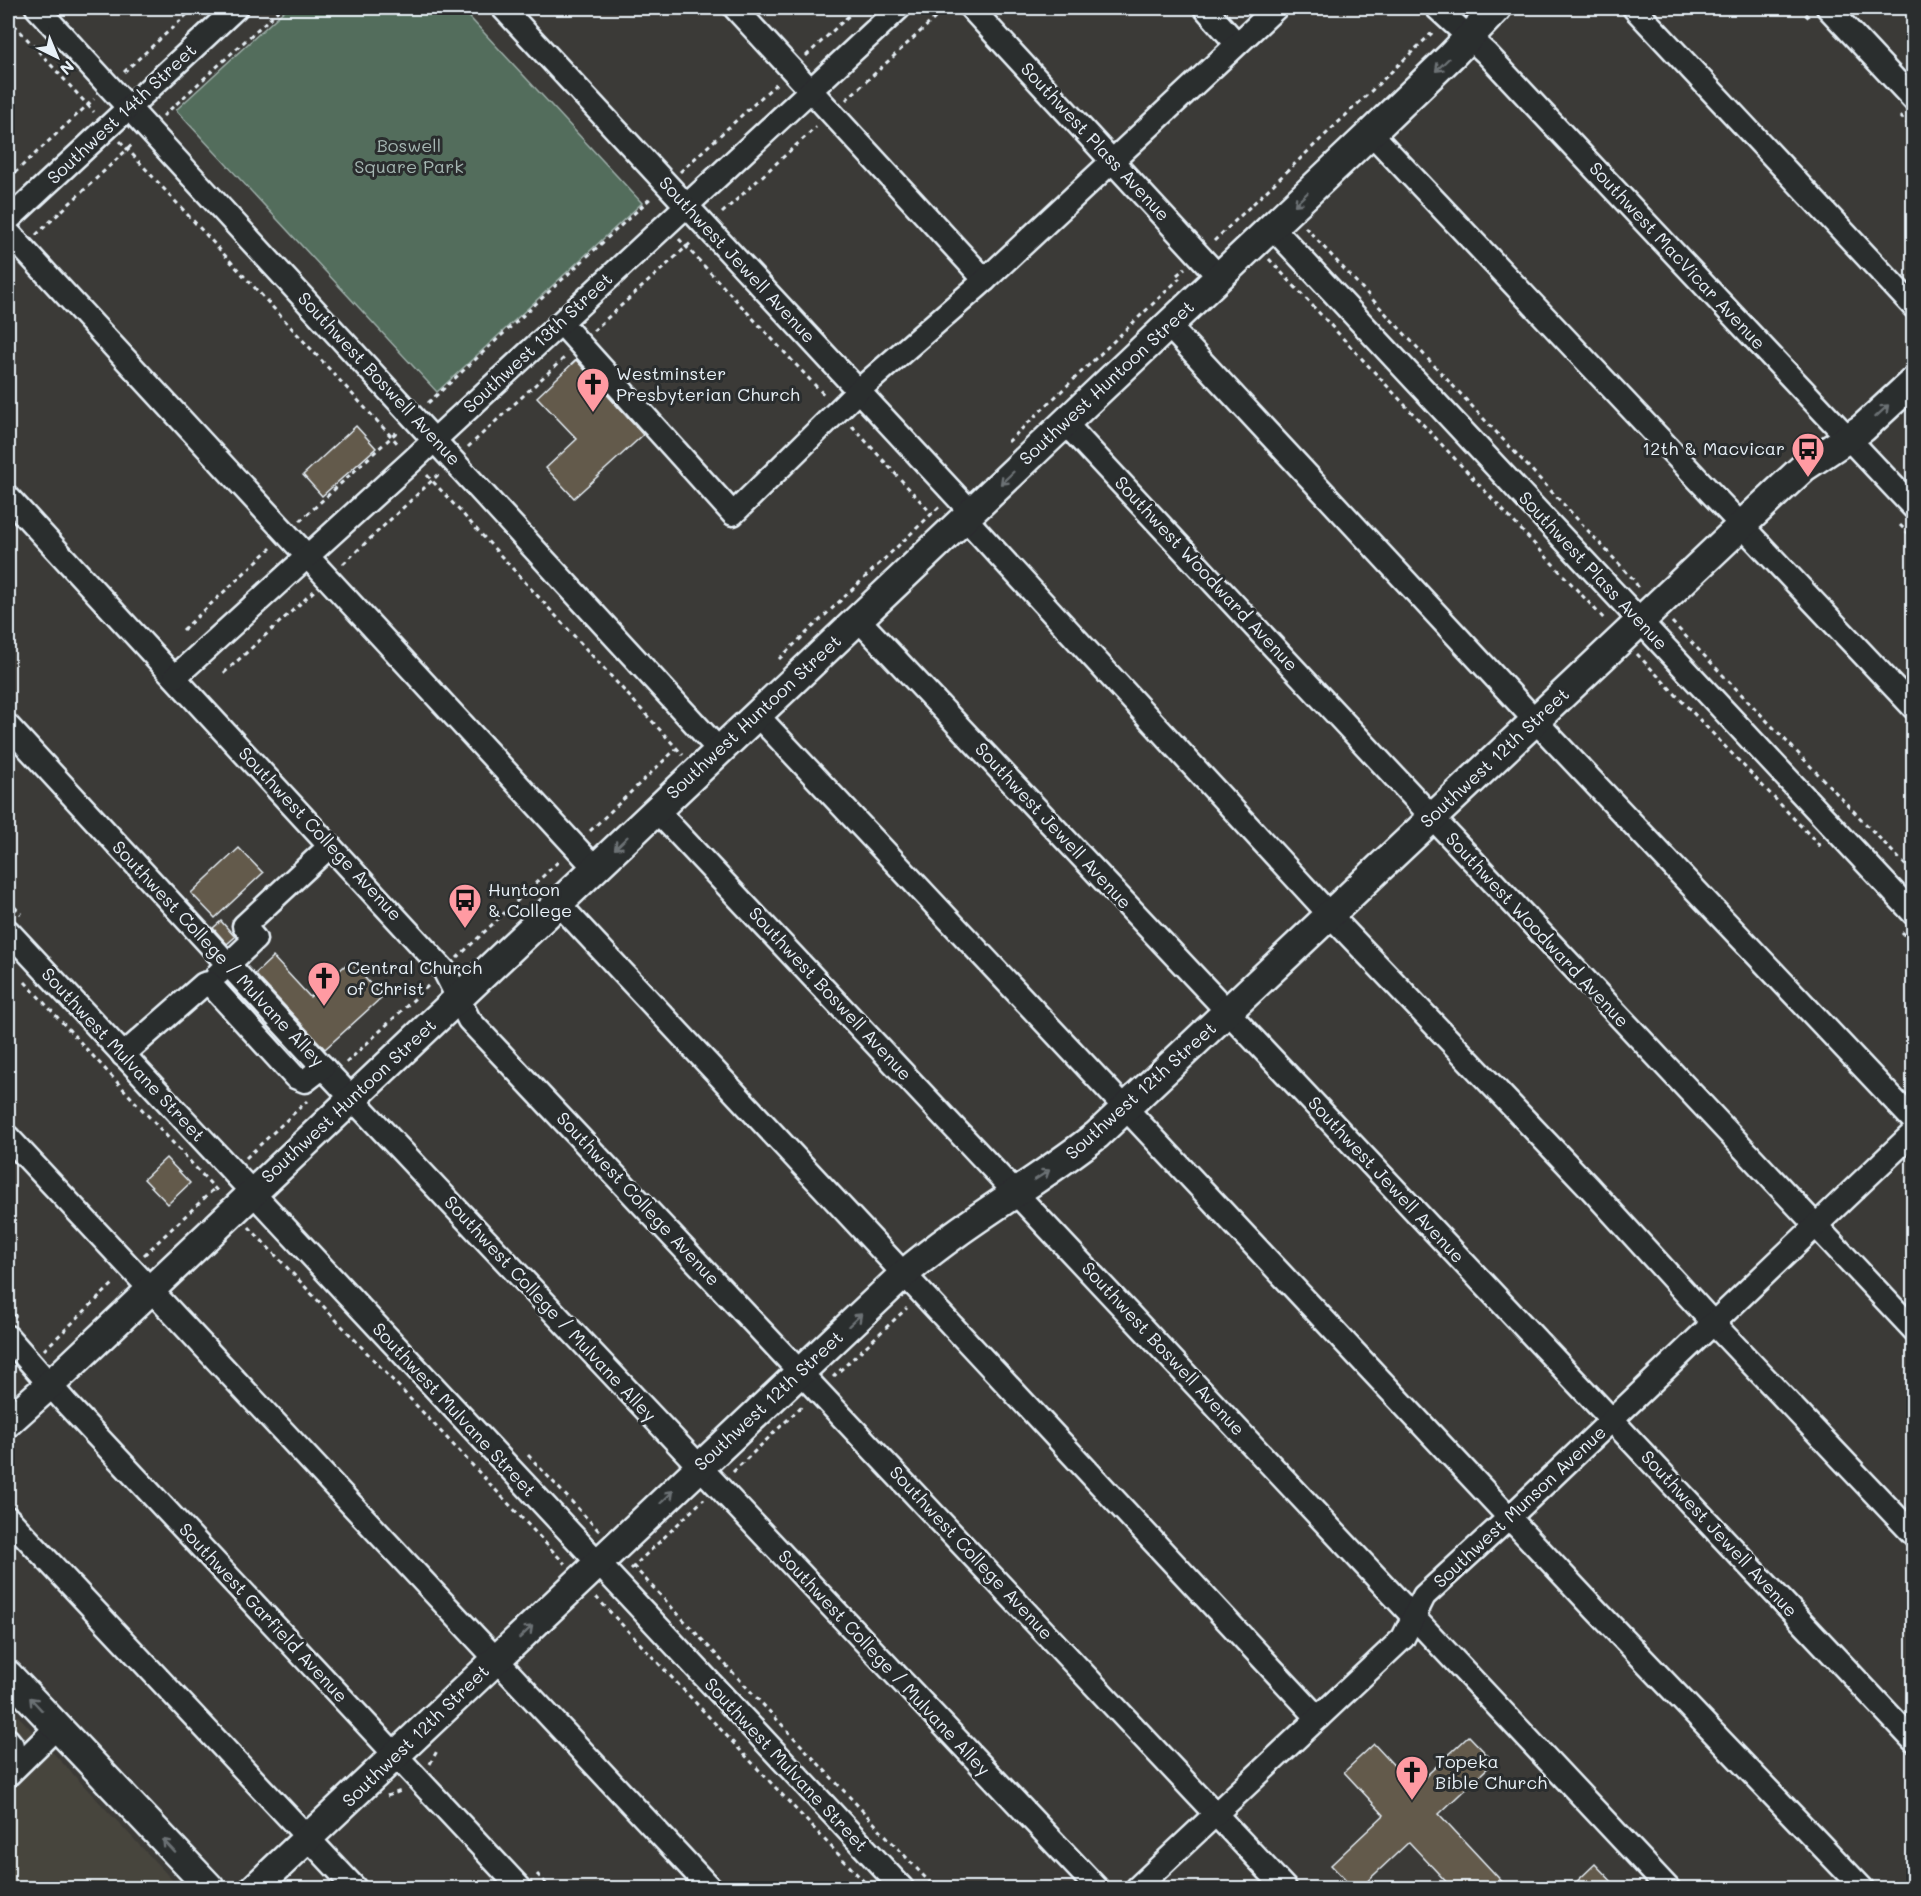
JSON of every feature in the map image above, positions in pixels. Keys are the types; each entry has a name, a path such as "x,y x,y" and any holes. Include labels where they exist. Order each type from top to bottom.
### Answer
{"main road":[{"name":"Southwest Huntoon Street","path":"8,1422 656,810 689,761 711,741 757,715 858,619 963,508 1065,423 1371,133 1497,8"},
{"name":"Southwest 12th Street","path":"255,1888 904,1274 938,1246 1079,1149 1126,1108 1804,467 1863,428 1914,381"},
{"path":"8,1675 210,1888"}],"street":[{"name":"Southwest Boswell Avenue","path":"37,8 711,741"},
{"name":"Southwest 14th Street","path":"8,220 236,8"},
{"name":"Southwest Jewell Avenue","path":"503,8 858,391 1330,915 1589,1187 1713,1323 1914,1535"},
{"path":"735,8 985,280"},
{"name":"Southwest 13th Street","path":"176,677 899,8"},
{"name":"Southwest Plass Avenue","path":"971,8 1219,277"},
{"path":"1204,8 1236,43"},
{"path":"561,322 733,514 858,391 985,280 1276,8"},
{"path":"1634,8 1914,307"},
{"path":"1828,8 1914,100"},
{"name":"Southwest MacVicar Avenue","path":"1442,13 1486,53 1914,508"},
{"path":"1371,133 1914,708"},
{"name":"Southwest Plass Avenue","path":"1272,227 1639,622 1905,921"},
{"path":"8,232 285,535 595,868"},
{"path":"1168,325 1535,720 1914,1121"},
{"name":"Southwest Woodward Avenue","path":"1065,423 1432,818 1914,1330"},
{"name":"Southwest College Avenue","path":"8,497 444,970 469,1020 1285,1888"},
{"name":"Southwest Jewell Avenue","path":"858,619 1914,1741"},
{"path":"757,715 1741,1764 1862,1888"},
{"name":"Southwest College / Mulvane Alley","path":"8,726 352,1098 1097,1888"},
{"name":"Southwest Boswell Avenue","path":"656,810 1668,1888"},
{"path":"123,1055 204,984 209,983 255,939 244,926 330,846"},
{"path":"558,903 1318,1718"},
{"name":"Southwest Mulvane Street","path":"8,931 123,1055 242,1201 589,1572 902,1888"},
{"path":"209,983 295,1077 305,1081 323,1067"},
{"name":"Southwest Munson Avenue","path":"1137,1888 1403,1638 1424,1596 1612,1421 1914,1132"},
{"path":"8,1137 710,1888"},
{"name":"Southwest Garfield Avenue","path":"8,1337 49,1384 520,1888"},
{"path":"8,1518 355,1888"},
{"path":"8,1775 57,1727"},
{"path":"8,1740 12,1745 8,1750"}],"path":[{"path":"183,630 857,8"},
{"path":"1001,449 1179,276 1442,13"},
{"path":"8,18 689,761 711,741"},
{"path":"645,203 932,514"},
{"path":"1304,226 1634,580 1642,593 1639,622 1824,851"},
{"path":"1268,259 1639,622 1914,874"},
{"path":"776,662 932,514 963,508"},
{"path":"1905,921 1914,944"},
{"path":"23,980 242,1201 589,1572 870,1888"}],"shaded area":[{"path":"8,1705 180,1888 8,1888"}],"green space":[{"name":"Boswell Square Park","path":"287,8 461,8 642,203 437,392 176,110"}],"building":[{"name":"Westminster Presbyterian Church","path":"576,360 643,435 574,498 546,468 577,439 537,397"},
{"path":"356,426 376,448 322,496 303,475"},
{"path":"239,848 263,873 215,918 191,893"},
{"path":"221,921 235,937 227,944 213,928"},
{"name":"Central Church of Christ","path":"273,957 310,997 350,961 382,997 325,1049 255,974"},
{"path":"166,1158 190,1183 168,1204 144,1179"},
{"name":"Topeka Bible Church","path":"1469,1736 1494,1762 1439,1814 1508,1888 1452,1888 1409,1842 1360,1888 1353,1888 1331,1865 1384,1815 1344,1772 1374,1744 1414,1787"},
{"path":"1595,1864 1618,1888 1570,1888"}],"place":[{"name":"Westminster Presbyterian Church","path":"593,413"},
{"name":"12th & Macvicar","path":"1808,478"},
{"name":"Huntoon & College","path":"465,929"},
{"name":"Central Church of Christ","path":"324,1007"},
{"name":"Topeka Bible Church","path":"1412,1801"}]}
